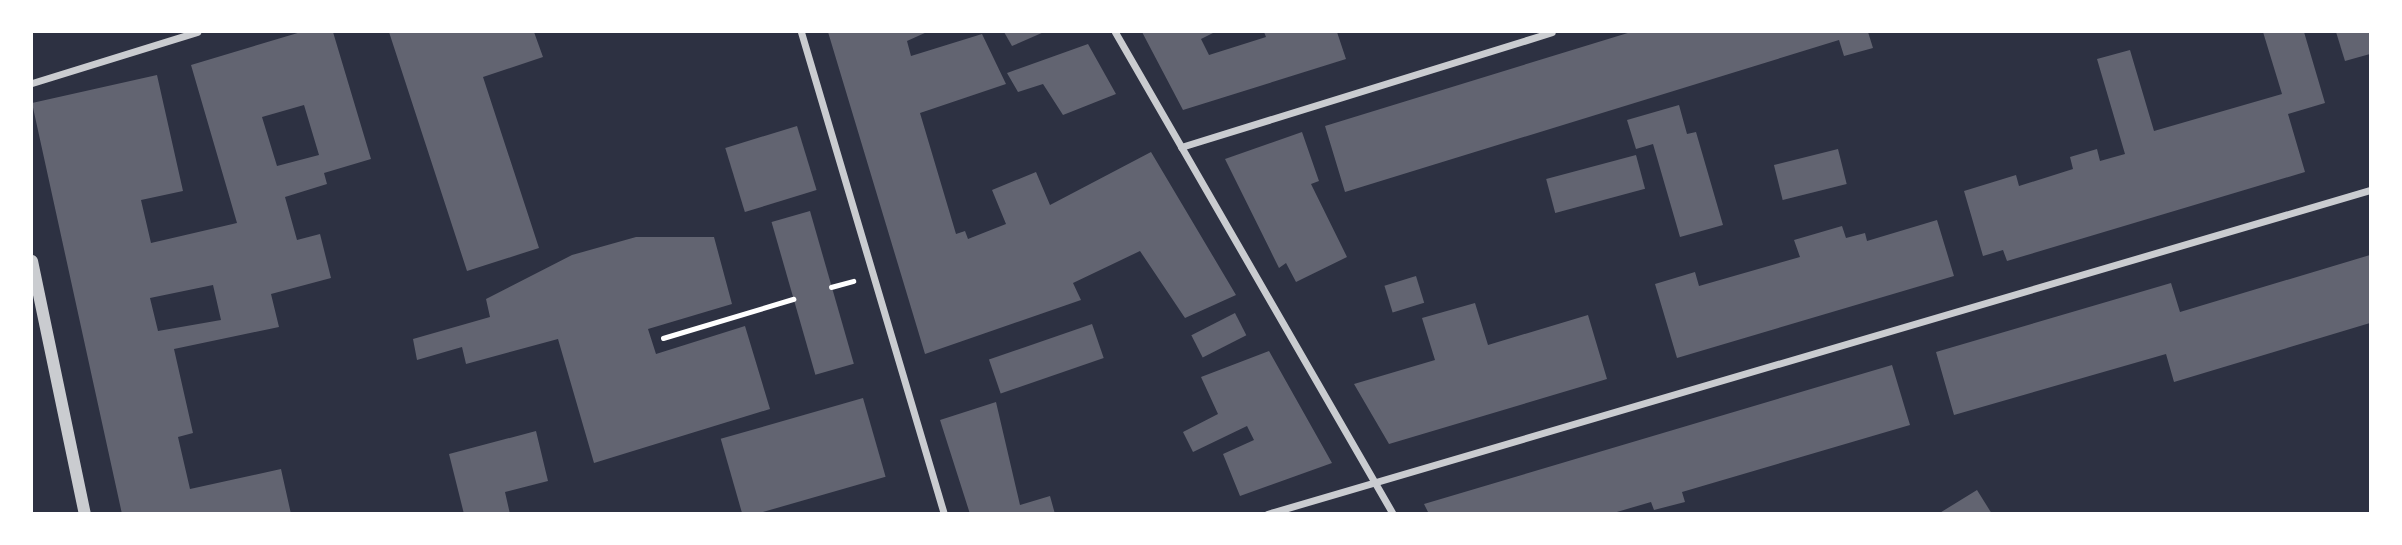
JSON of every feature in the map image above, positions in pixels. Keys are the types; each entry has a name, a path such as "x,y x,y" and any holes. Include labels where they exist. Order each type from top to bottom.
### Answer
{"street":[{"path":"32,83 197,32"},
{"path":"802,32 944,513"},
{"path":"1115,32 1393,513"},
{"path":"1181,148 1552,32"},
{"path":"1267,513 2371,190"},
{"path":"32,261 85,513"}],"path":[{"path":"663,338 793,299"}],"building":[{"path":"301,32 333,32 371,159 324,173 327,184 285,197 297,240 320,234 331,278 271,294 279,327 174,349 193,433 178,437 190,489 281,469 291,514 122,514 32,103 157,75 183,191 141,200 151,243 237,223 191,65","holes":["304,105 319,155 277,166 262,117","213,285 221,320 158,331 150,298"]},
{"path":"389,32 534,32 543,57 483,77 539,248 467,271"},
{"path":"828,32 927,32 907,41 911,56 982,34 1006,84 920,113 956,234 965,231 968,239 1006,224 992,190 1036,172 1050,205 1151,152 1236,295 1185,318 1140,251 1073,283 1081,300 925,354"},
{"path":"1004,32 1044,32 1012,46"},
{"path":"1142,32 1215,32 1201,39 1209,55 1266,37 1264,32 1337,32 1346,59 1183,110"},
{"path":"1631,32 1868,32 1873,48 1844,56 1839,40 1345,192 1325,126"},
{"path":"2263,32 2304,32 2325,103 2288,114 2305,172 2007,261 2003,250 1983,256 1964,191 2016,175 2019,186 2073,169 2070,157 2097,149 2100,161 2125,154 2097,59 2130,50 2154,131 2282,94"},
{"path":"2336,32 2370,32 2370,54 2345,61"},
{"path":"1088,44 1116,94 1063,115 1043,84 1018,92 1007,73"},
{"path":"1679,105 1687,134 1696,132 1723,225 1680,237 1653,144 1636,149 1627,120"},
{"path":"797,126 817,190 745,212 725,148"},
{"path":"1302,132 1319,181 1311,184 1347,257 1296,282 1286,263 1279,268 1225,159"},
{"path":"1838,149 1847,184 1783,200 1774,165"},
{"path":"1636,155 1645,189 1555,213 1546,179"},
{"path":"810,211 854,364 815,375 772,222"},
{"path":"1937,220 1954,276 1677,358 1655,284 1695,272 1699,286 1800,257 1794,240 1842,226 1846,238 1865,233 1867,241"},
{"path":"636,237 714,237 732,304 648,329 656,354 745,326 770,409 594,463 558,339 466,364 462,347 417,360 413,339 490,317 486,299 572,255"},
{"path":"2370,255 2370,323 2174,382 2166,354 1954,415 1936,352 2171,283 2180,312"},
{"path":"1416,276 1424,303 1393,312 1384,286"},
{"path":"1475,303 1488,345 1588,315 1607,379 1389,444 1354,384 1435,360 1422,318"},
{"path":"1235,313 1246,335 1203,358 1191,335"},
{"path":"1092,324 1104,358 1001,394 989,359"},
{"path":"1269,351 1332,463 1240,496 1223,454 1254,440 1247,426 1193,452 1183,432 1218,414 1201,377"},
{"path":"1892,365 1910,425 1682,492 1685,502 1654,510 1651,502 1610,514 1429,514 1424,504"},
{"path":"863,398 886,477 756,514 742,514 721,439"},
{"path":"996,402 1020,505 1050,496 1055,514 970,514 940,420"},
{"path":"536,431 548,481 505,492 510,514 464,514 449,454"},
{"path":"1977,490 1992,514 1938,514"}]}
